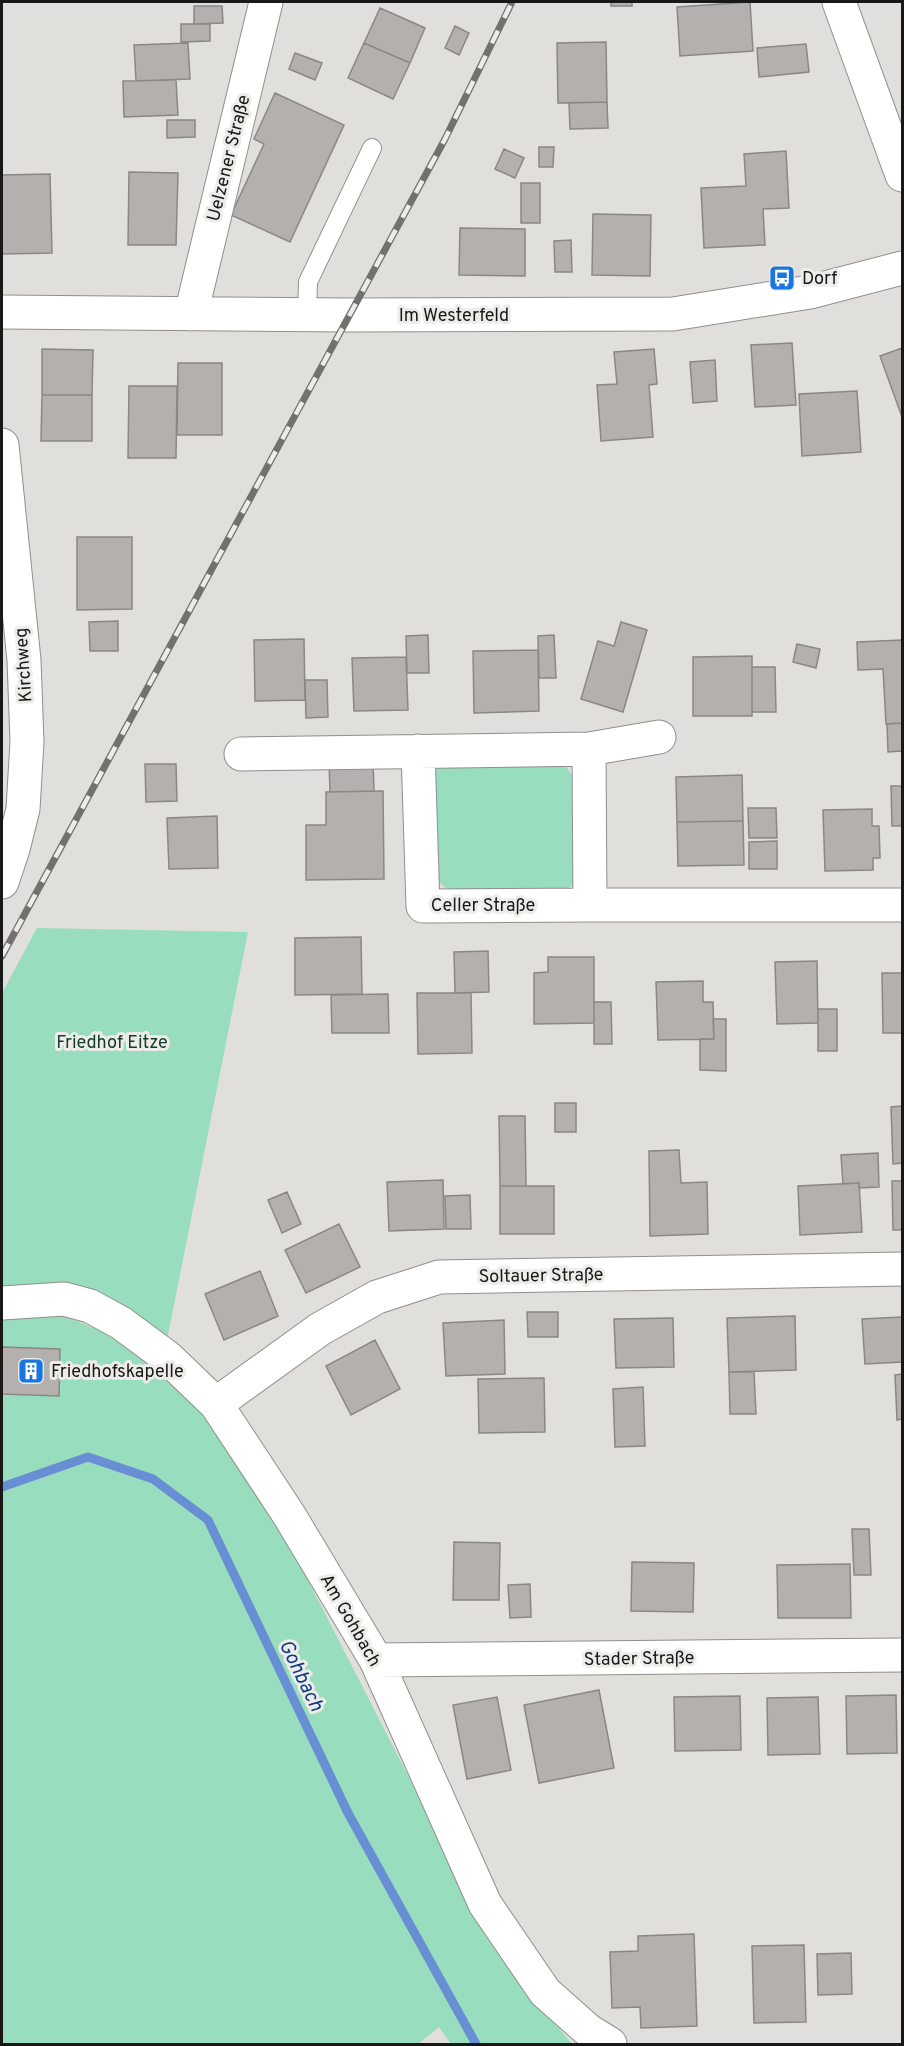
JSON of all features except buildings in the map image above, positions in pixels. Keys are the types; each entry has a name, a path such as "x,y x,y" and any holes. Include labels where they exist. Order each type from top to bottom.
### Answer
{"street":[{"name":"Uelzener Straße","path":"191,314 266,2"},
{"path":"839,2 903,175"},
{"name":"Im Westerfeld","path":"2,312 673,315 810,292 903,268"},
{"name":"Kirchweg","path":"2,445 24,660 27,742 23,808 14,849 2,882"},
{"path":"242,754 588,749 659,737"},
{"path":"588,749 590,905"},
{"name":"Celler Straße","path":"418,751 423,906 903,905"},
{"name":"Soltauer Straße","path":"216,1404 320,1329 377,1297 439,1277 903,1269"},
{"name":"Am Gohbach","path":"2,1303 64,1299 90,1306 121,1323 167,1357 216,1404 289,1515 376,1660 485,1904 545,1992 589,2031 610,2044"},
{"name":"Stader Straße","path":"376,1660 903,1655"}],"lane":[{"path":"307,315 308,282 372,148"}],"green space":[{"path":"440,762 566,766 576,782 575,883 557,897 455,891 444,887 436,877 432,769"},
{"name":"Friedhof Eitze","path":"37,928 248,932 167,1340 2,1296 2,993"},
{"path":"57,1313 162,1356 278,1522 478,1912 541,2007 572,2044 451,2044 439,2027 418,2044 2,2044 2,1316"}],"waterway":[{"name":"Gohbach","path":"2,1487 88,1457 153,1479 208,1520 348,1813 476,2044"}],"railway":[{"path":"2,956 445,139 512,2"}],"place":[{"name":"Dorf","path":"782,278"},
{"name":"Friedhofskapelle","path":"31,1371"}]}
